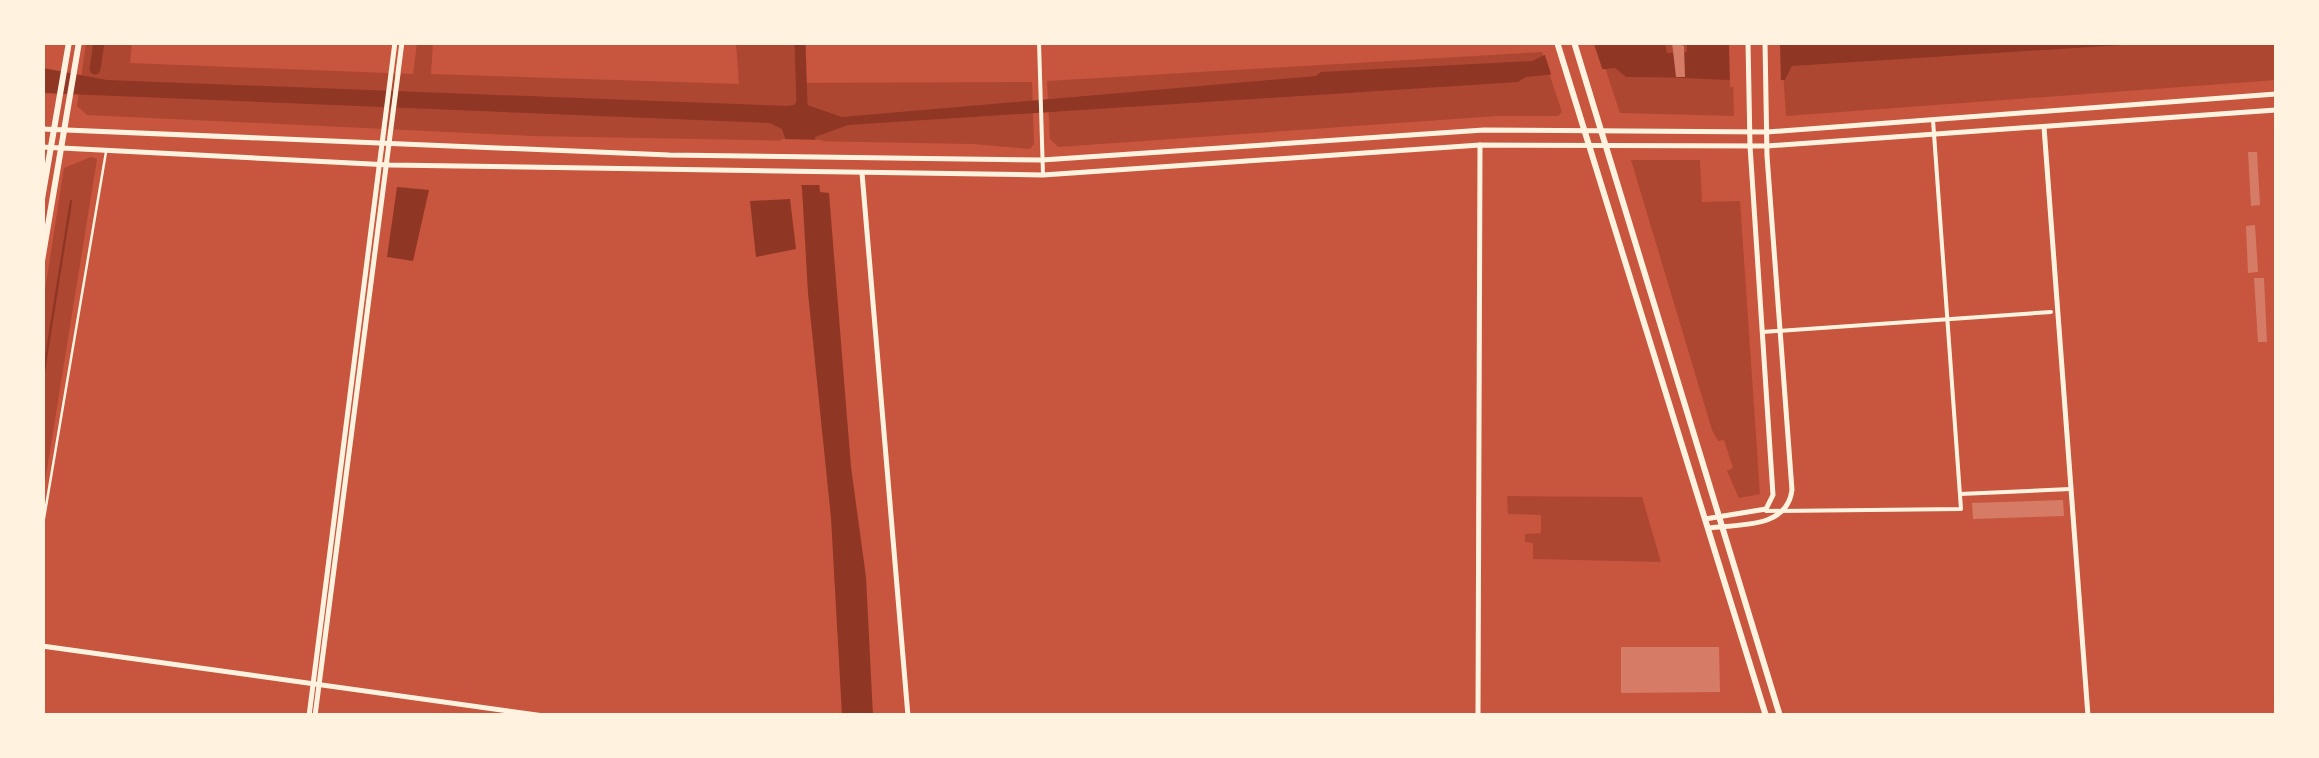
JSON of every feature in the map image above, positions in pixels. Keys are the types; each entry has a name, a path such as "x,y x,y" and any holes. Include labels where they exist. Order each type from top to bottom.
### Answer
{"main road":[{"path":"59,130 70,42"},
{"path":"42,198 51,148 70,95 80,42"},
{"path":"312,716 399,42"},
{"path":"1557,42 1766,716"},
{"path":"1574,42 1780,716"},
{"path":"1720,522 1769,507 1773,495 1750,146 1748,42"},
{"path":"1707,524 1769,520 1785,510 1792,490 1766,132 1765,42"},
{"path":"316,685 390,165 395,75"},
{"path":"42,129 392,144 1042,160 1484,130 1766,132 2276,94"},
{"path":"51,148 390,165 1042,175 1480,145 1767,146 2276,110"},
{"path":"2044,127 2088,716"},
{"path":"1478,716 1480,145"},
{"path":"42,261 51,148"},
{"path":"862,172 908,716"},
{"path":"42,646 544,716"}],"street":[{"path":"1039,42 1042,175"},
{"path":"1756,512 1961,509 1933,120"},
{"path":"1762,332 2051,312"},
{"path":"1960,494 2072,489"}],"lane":[{"path":"42,530 106,150"}],"shaded area":[{"path":"795,42 799,83 1032,82 1034,144 1030,149 973,144 533,136 87,115 77,106 86,43 132,43 130,63 413,74 417,43 433,43 431,74 739,84 736,43"},
{"path":"1687,42 2154,43 1792,66 1785,80 1626,77 1615,68 1526,77 1518,82 848,125 815,137 820,192 829,193 851,467 866,577 873,716 842,715 831,518 808,293 802,188 782,129 770,123 43,93 43,68 107,80 787,106 794,105 803,92 807,105 842,117 1316,76 1321,72 1533,61 1562,49 1597,45 1665,44 1667,53 1687,52"},
{"path":"1597,43 1732,43 1734,116 1620,113"},
{"path":"1781,43 2276,43 2276,80 1786,116"},
{"path":"1542,52 1562,112 1558,116 1497,116 1058,147 1050,139 1047,81"},
{"path":"91,157 97,159 43,494 43,303 64,168"},
{"path":"1631,160 1700,160 1702,202 1740,201 1760,494 1739,498 1727,471 1733,468 1724,440 1718,441 1712,430"},
{"path":"397,187 429,190 413,261 387,257"},
{"path":"790,199 796,249 756,257 750,201"},
{"path":"1507,496 1642,497 1661,562 1533,559 1533,543 1525,542 1525,534 1541,533 1541,515 1508,514"}],"pier":[{"path":"1729,43 1780,43 1781,85 1730,87"},
{"path":"1594,44 1603,71 1552,77 1543,49"},
{"path":"781,139 825,140 820,141 823,185 796,185"}],"building":[{"path":"1672,42 1684,46 1685,77 1676,77"},
{"path":"2248,152 2257,152 2260,205 2251,206"},
{"path":"2255,225 2258,272 2248,273 2246,226"},
{"path":"2254,278 2264,278 2267,342 2258,342"},
{"path":"2063,500 2064,516 1973,519 1972,503"},
{"path":"1621,647 1719,647 1720,692 1621,693"}],"waterway":[{"path":"95,69 99,42"},
{"path":"800,42 802,105"},
{"path":"42,383 71,201"}]}
